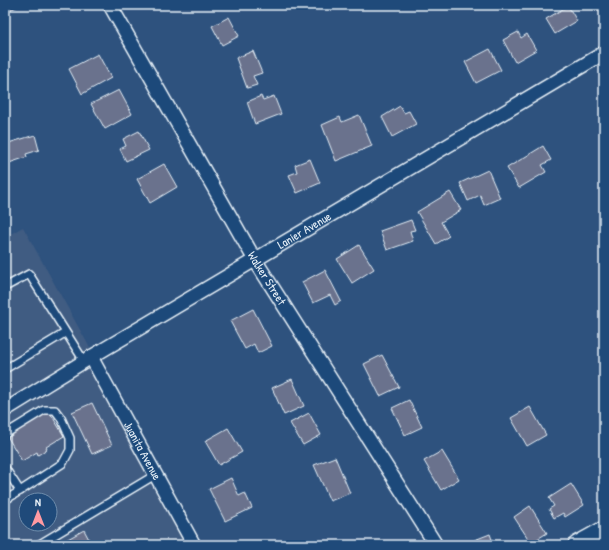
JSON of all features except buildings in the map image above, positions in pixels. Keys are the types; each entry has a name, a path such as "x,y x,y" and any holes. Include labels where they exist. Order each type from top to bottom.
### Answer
{"street":[{"name":"Walker Street","path":"110,5 255,260 436,545"},
{"name":"Lanier Avenue","path":"5,410 87,359 604,53"},
{"name":"Juanita Avenue","path":"87,359 155,474 194,545"},
{"path":"577,545 604,530"}],"lane":[{"path":"5,286 28,274 65,333 87,359"},
{"path":"5,369 65,333"},
{"path":"5,434 44,410 50,409 55,410 62,418 70,438 70,450 63,463 5,500"},
{"path":"5,468 20,491"},
{"path":"38,545 155,474"}],"shaded area":[{"path":"23,227 199,545 5,545 5,237"}]}
